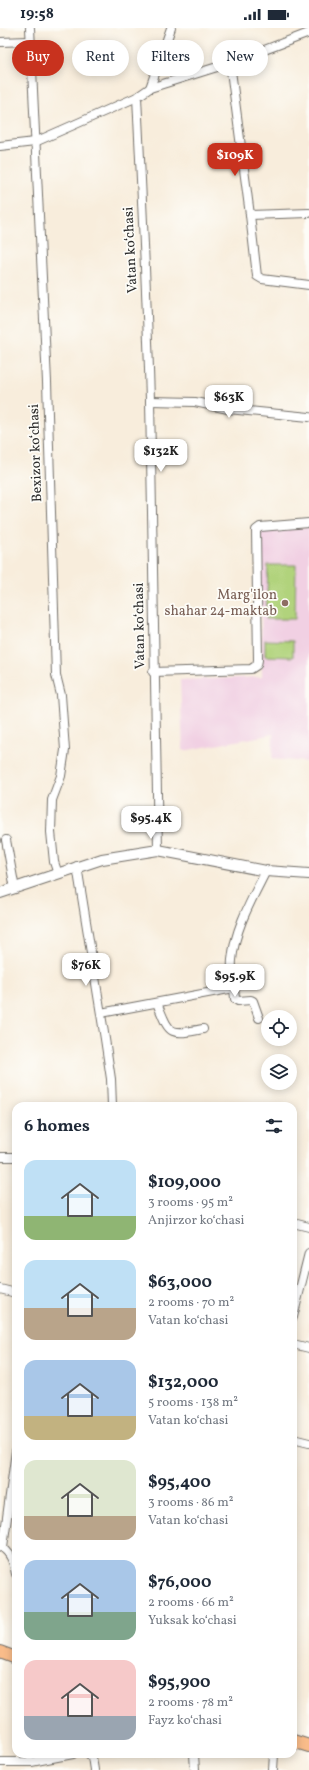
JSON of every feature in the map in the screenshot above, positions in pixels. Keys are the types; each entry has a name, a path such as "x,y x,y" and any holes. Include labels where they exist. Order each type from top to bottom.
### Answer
{"main road":[{"path":"0,1652 12,1656"},
{"path":"297,1742 309,1746"}],"street":[{"name":"Bexizor koʻchasi","path":"30,28 30,40"},
{"path":"150,88 171,28"},
{"path":"268,49 309,33"},
{"path":"0,42 12,42"},
{"path":"0,146 35,142 137,97 150,88 212,69"},
{"name":"Bexizor koʻchasi","path":"32,76 47,382 56,675 62,695 64,736 64,763 57,789 52,800 51,832 54,862 58,874"},
{"path":"232,76 257,276 262,279 309,285"},
{"name":"Vatan koʻchasi","path":"137,97 146,267 150,401 153,672 158,850"},
{"path":"250,215 309,213"},
{"path":"150,401 195,402 228,409 309,417"},
{"path":"153,672 251,669 257,666 256,530 260,527 309,523"},
{"path":"6,840 15,888"},
{"path":"0,893 58,874 77,866 102,859 158,850 266,870 309,874"},
{"path":"77,866 111,1079 112,1102"},
{"path":"259,1018 253,1001 238,1001 236,999 231,961 242,918 266,870"},
{"path":"101,1012 234,988"},
{"path":"157,1003 166,1023 172,1031 179,1034 203,1029"},
{"path":"0,1157 12,1156"},
{"path":"297,1224 309,1227"},
{"path":"297,1301 309,1253"},
{"path":"0,1289 12,1292"},
{"path":"297,1345 309,1348"},
{"path":"297,1440 309,1443"},
{"path":"12,1477 1,1547 12,1558"},
{"path":"0,1762 31,1762 52,1758"},
{"path":"92,1758 94,1770"},
{"path":"194,1758 195,1770"},
{"path":"273,1770 274,1758"}],"shaded area":[{"name":"Marg'ilon shahar 24-maktab","path":"309,527 309,762 272,759 273,734 183,751 180,680 262,677 260,529"}],"green space":[{"path":"268,565 296,565 295,619 266,619"},
{"path":"265,640 293,641 293,657 265,656"}],"place":[{"name":"Marg'ilon shahar 24-maktab","path":"285,603"}]}
